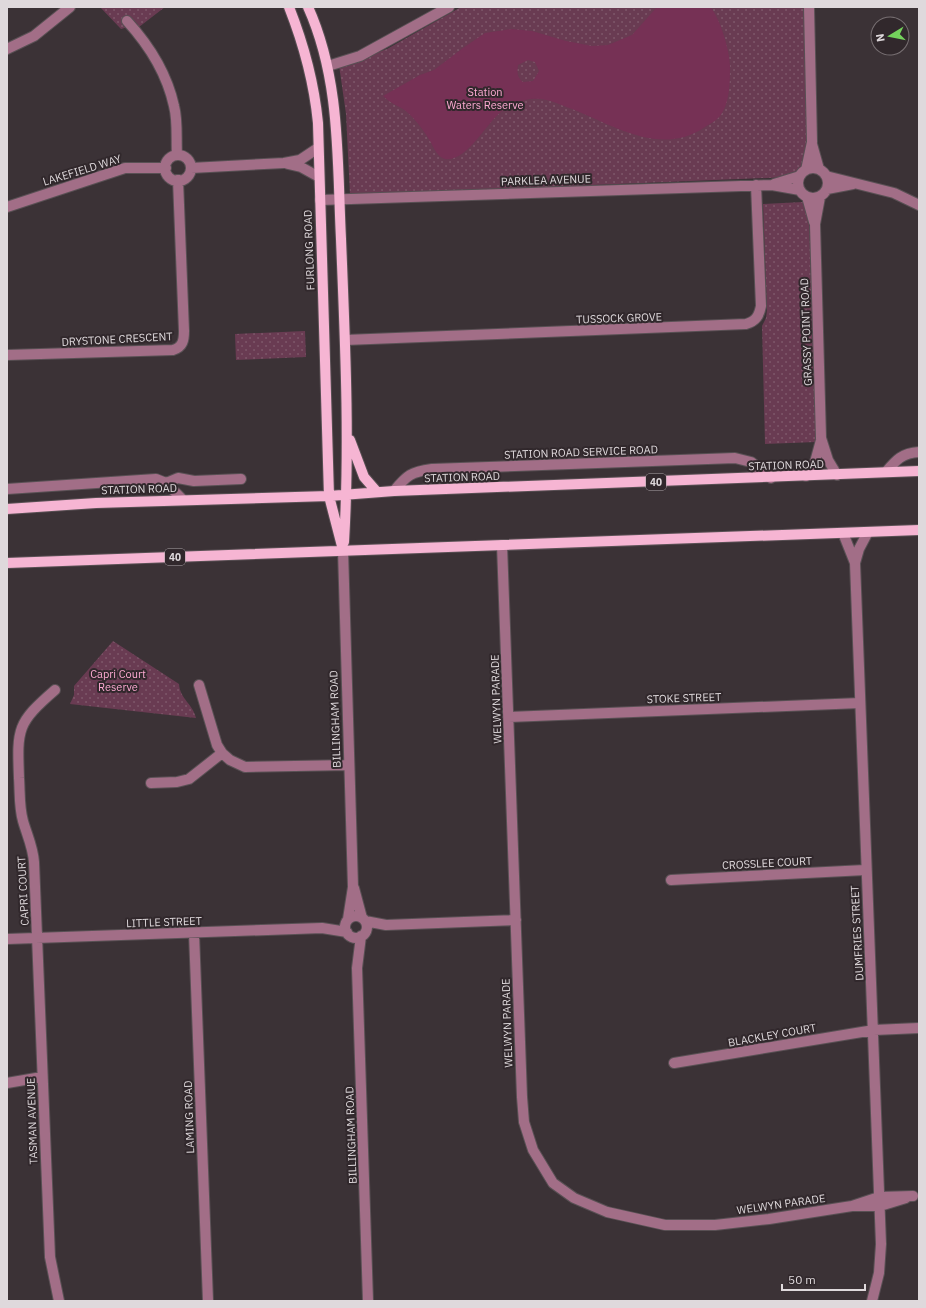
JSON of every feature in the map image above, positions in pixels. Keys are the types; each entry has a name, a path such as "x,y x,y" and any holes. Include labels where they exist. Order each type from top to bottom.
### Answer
{"main road":[{"name":"FURLONG ROAD","path":"289,7 301,36 315,93 320,200 329,496 343,550"},
{"path":"308,7 322,42 328,66 335,118 345,340 347,426 347,494 343,550"},
{"path":"347,426 352,446 364,477 377,492"},
{"name":"STATION ROAD","path":"7,509 96,503 329,496 394,491 771,478 919,471"},
{"name":"40","path":"7,563 919,530"}],"street":[{"path":"7,50 34,36 70,7"},
{"path":"328,66 360,56 449,7"},
{"path":"809,7 812,142 803,173 798,183 804,194 814,198 824,193 855,184"},
{"path":"127,21 144,40 165,77 174,107 177,155"},
{"path":"812,142 828,182 824,193"},
{"path":"191,168 284,163 300,160 318,148"},
{"path":"177,155 188,160 191,168 187,177 178,180 171,178 166,168 170,158 177,155"},
{"path":"284,163 301,167 319,177"},
{"name":"LAKEFIELD WAY","path":"7,207 126,168 166,168"},
{"path":"803,173 813,168 855,184 894,193 918,203"},
{"name":"PARKLEA AVENUE","path":"772,185 803,173"},
{"name":"DRYSTONE CRESCENT","path":"7,356 173,350 180,347 183,341 184,331 178,180"},
{"name":"PARKLEA AVENUE","path":"320,200 756,185 772,185 804,194"},
{"name":"TUSSOCK GROVE","path":"345,340 746,324 756,319 761,306 756,185"},
{"name":"GRASSY POINT ROAD","path":"806,476 815,462 821,438 815,224 824,193"},
{"name":"GRASSY POINT ROAD","path":"804,194 815,224"},
{"name":"GRASSY POINT ROAD","path":"821,438 828,460 837,475"},
{"path":"886,472 898,458 904,454 919,452"},
{"name":"STATION ROAD SERVICE ROAD","path":"394,491 406,477 416,471 432,469 735,458 751,462 771,478"},
{"path":"166,483 178,478 194,481 241,479"},
{"path":"7,489 156,479 166,483 182,500"},
{"name":"DUMFRIES STREET","path":"868,532 859,549 855,563 865,870 874,1030 881,1262 877,1286 872,1301"},
{"name":"DUMFRIES STREET","path":"843,533 855,563"},
{"name":"WELWYN PARADE","path":"502,545 524,1122 533,1150 553,1183 574,1198 607,1212 666,1225 715,1225 769,1219 916,1195"},
{"name":"BILLINGHAM ROAD","path":"343,550 353,887 347,920"},
{"path":"199,685 217,745 222,753 238,764 255,768 349,765"},
{"name":"CAPRI COURT","path":"38,938 34,857 21,815 17,744 20,728 30,712 55,690"},
{"name":"STOKE STREET","path":"509,717 860,703"},
{"path":"151,783 177,782 188,779 222,753"},
{"name":"CROSSLEE COURT","path":"671,880 865,870"},
{"name":"BILLINGHAM ROAD","path":"353,887 363,919"},
{"path":"386,926 356,916 347,920 348,934 357,937 386,926 516,920"},
{"path":"363,919 366,927 363,934"},
{"name":"LITTLE STREET","path":"322,928 347,920"},
{"name":"LITTLE STREET","path":"7,939 322,928 348,934"},
{"name":"LAMING ROAD","path":"194,933 208,1301"},
{"name":"BILLINGHAM ROAD","path":"348,934 357,968"},
{"name":"BILLINGHAM ROAD","path":"363,934 357,968 368,1301"},
{"name":"TASMAN AVENUE","path":"38,938 42,1081 50,1257 59,1301"},
{"name":"BLACKLEY COURT","path":"674,1063 874,1030 919,1028"},
{"path":"7,1084 42,1081"}],"green space":[{"path":"100,7 165,7 139,27 129,16 123,22 128,27 121,29"},
{"name":"Station Waters Reserve","path":"461,7 804,7 809,160 790,177 350,195 346,114 339,65 387,49"},
{"path":"803,202 809,214 816,442 765,444 762,326 766,318 767,310 763,204"},
{"path":"305,331 306,357 236,360 235,334"},
{"name":"Capri Court Reserve","path":"113,641 179,684 184,698 192,709 196,718 70,704 74,695 74,686"}],"shaded area":[{"path":"657,7 710,7 721,26 730,60 728,99 719,117 705,127 688,136 672,139 655,139 638,136 621,130 552,101 541,99 527,100 516,103 503,110 461,155 453,159 445,159 436,153 425,133 410,114 383,96 420,75 434,70 485,33 512,29 532,31 566,41 592,46 608,45 632,35","holes":["528,60 535,62 539,71 533,81 523,82 518,74 518,65"]}]}
